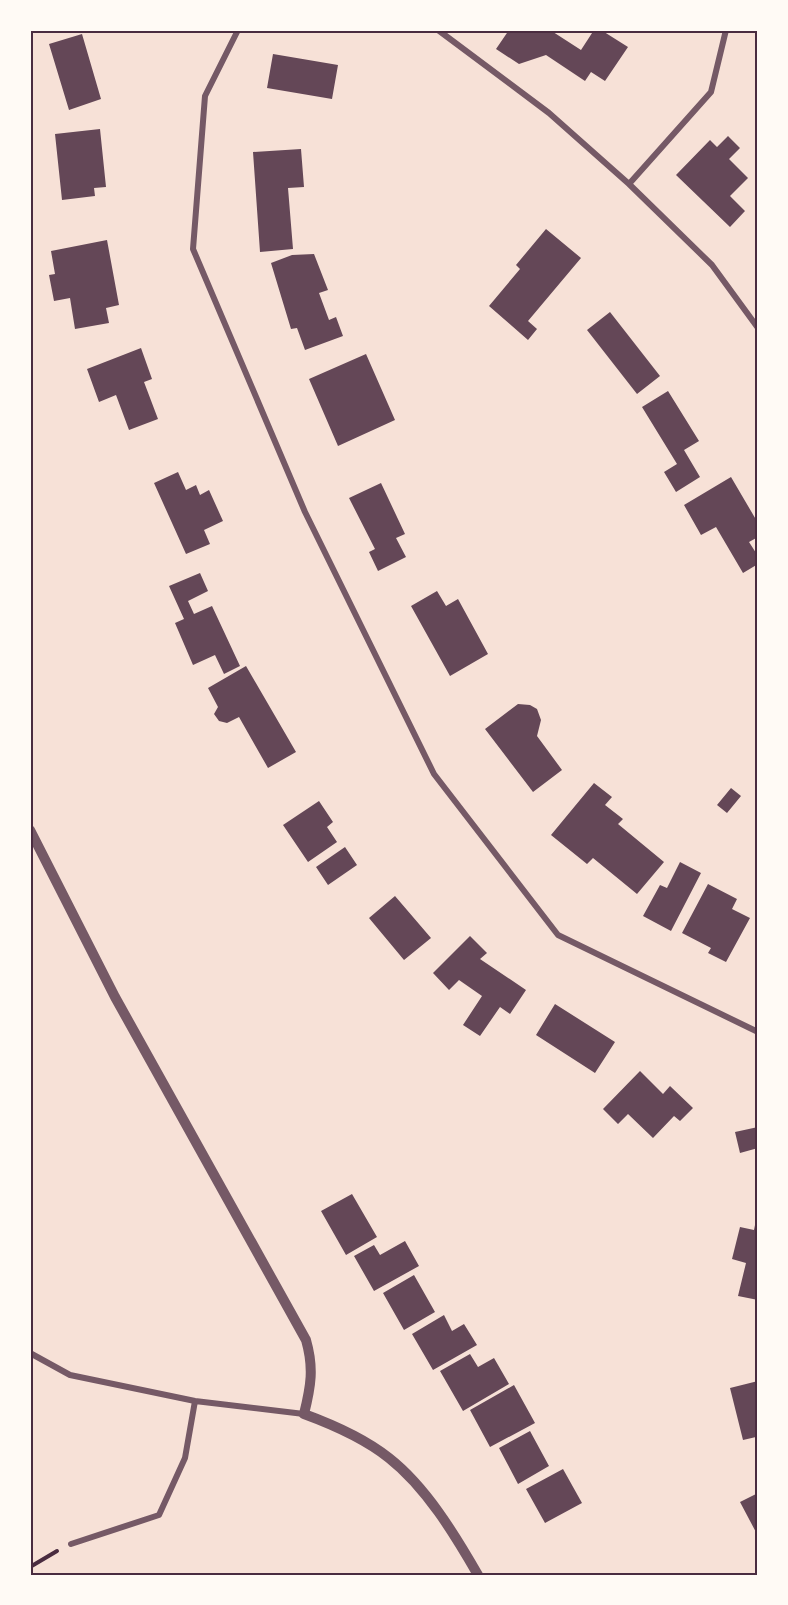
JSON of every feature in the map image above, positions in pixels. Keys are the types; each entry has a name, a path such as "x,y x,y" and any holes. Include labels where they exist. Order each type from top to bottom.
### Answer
{"street":[{"path":"238,30 205,96 193,249 305,512 434,774 558,935 758,1032"},
{"path":"438,30 549,113 629,184 712,266 758,328"},
{"path":"629,184 711,92 726,30"},
{"path":"30,830 115,997 306,1340 311,1358 311,1383 304,1414"},
{"path":"30,1353 70,1375 195,1401 304,1414 335,1426 390,1459 417,1486 452,1530 478,1575"},
{"path":"71,1544 159,1515 185,1458 195,1401"}],"path":[{"path":"30,1567 71,1544"}],"building":[{"path":"509,30 550,30 581,50 594,30 601,30 628,47 605,81 591,72 585,81 546,55 519,64 496,49"},
{"path":"755,30 758,30 758,47 755,47"},
{"path":"82,34 101,99 69,110 49,44"},
{"path":"273,54 338,65 332,99 267,88"},
{"path":"100,129 106,187 94,188 95,196 62,200 55,134"},
{"path":"728,136 740,148 729,159 748,178 730,196 745,211 730,227 676,175 710,140 717,147"},
{"path":"301,149 304,187 288,188 293,249 260,252 253,152"},
{"path":"546,229 581,258 528,321 537,329 528,340 489,306 520,269 516,265"},
{"path":"107,240 119,305 106,308 109,323 75,329 70,298 54,301 49,275 55,274 51,251"},
{"path":"314,254 328,290 319,293 329,320 336,317 343,336 305,350 297,328 291,329 271,263 292,255"},
{"path":"610,312 660,376 637,394 587,330"},
{"path":"141,348 152,379 144,382 158,419 129,430 116,395 99,402 87,369"},
{"path":"366,354 395,420 338,446 309,379"},
{"path":"668,391 699,441 684,450 700,477 676,492 664,472 677,464 642,407"},
{"path":"178,472 186,490 196,485 200,495 209,490 223,521 204,530 210,544 186,554 154,483"},
{"path":"731,477 758,523 758,537 749,542 758,556 758,564 743,573 716,527 701,535 684,505"},
{"path":"381,483 405,534 396,538 406,557 378,571 369,552 375,549 349,498"},
{"path":"200,573 208,591 188,601 194,614 212,606 240,666 224,674 215,655 193,665 175,623 184,619 169,586"},
{"path":"437,591 446,606 458,599 488,654 450,676 411,606"},
{"path":"246,666 296,752 268,768 239,717 227,723 219,721 214,714 218,707 208,688"},
{"path":"518,704 530,705 537,709 541,720 537,736 562,770 533,792 485,729"},
{"path":"594,783 612,797 605,805 623,819 618,824 664,862 637,894 593,858 587,864 551,835"},
{"path":"731,788 741,796 727,813 717,805"},
{"path":"319,801 333,822 327,827 337,842 308,862 283,825"},
{"path":"345,847 357,865 328,885 316,867"},
{"path":"680,862 701,873 671,931 643,916 660,885 667,888"},
{"path":"708,884 737,899 732,909 750,918 726,962 708,953 711,948 682,933"},
{"path":"395,896 431,938 404,960 369,918"},
{"path":"470,936 487,953 480,959 526,990 510,1014 500,1007 480,1036 463,1025 482,996 459,980 449,990 433,973"},
{"path":"555,1004 615,1042 595,1073 536,1035"},
{"path":"640,1071 663,1094 670,1086 693,1108 680,1121 674,1116 653,1138 628,1114 618,1124 603,1109"},
{"path":"758,1127 758,1148 740,1153 735,1132"},
{"path":"352,1194 377,1237 346,1255 321,1211"},
{"path":"757,1215 758,1300 738,1296 746,1263 732,1259 740,1227 754,1230"},
{"path":"405,1241 419,1266 374,1291 354,1256 374,1245 380,1255"},
{"path":"414,1275 435,1312 404,1330 383,1293"},
{"path":"444,1315 452,1331 464,1324 477,1345 433,1370 412,1334"},
{"path":"470,1354 478,1367 494,1358 509,1384 463,1411 440,1371"},
{"path":"758,1381 757,1443 756,1437 743,1440 730,1388"},
{"path":"514,1385 535,1423 490,1447 470,1410"},
{"path":"530,1431 549,1466 518,1484 499,1448"},
{"path":"563,1469 582,1503 545,1523 526,1489"},
{"path":"758,1493 758,1536 740,1502"}]}
